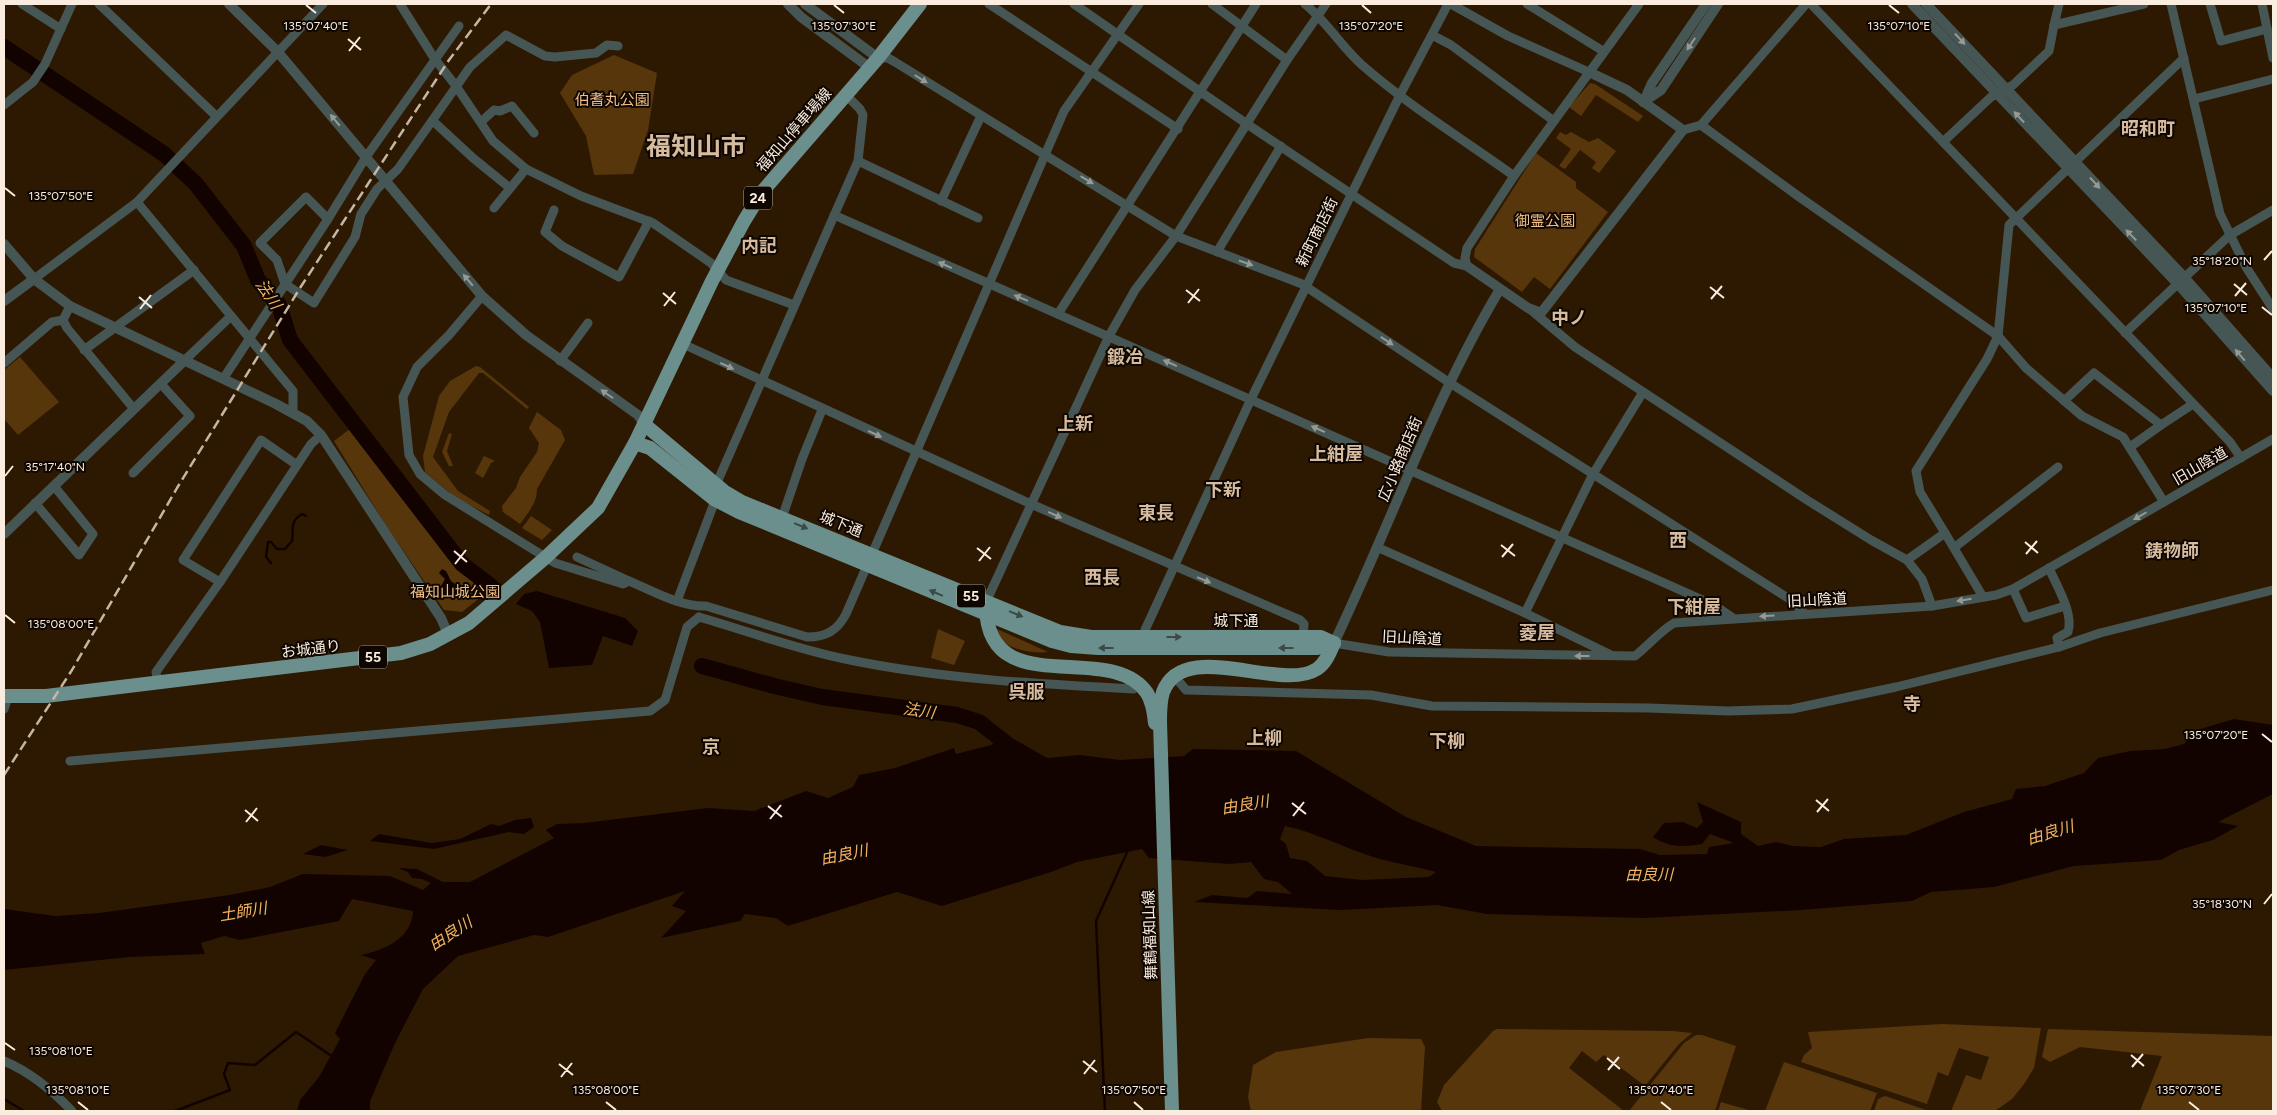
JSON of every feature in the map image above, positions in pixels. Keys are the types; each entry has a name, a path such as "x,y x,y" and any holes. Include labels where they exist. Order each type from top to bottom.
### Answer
{"main road":[{"name":"福知山停車場線","path":"644,424 717,270 762,192 874,63 920,4"},
{"name":"お城通り","path":"5,701 401,653 430,644 469,623 545,558 598,508 608,495 644,424"},
{"name":"城下通","path":"644,424 654,440 739,512 870,559"},
{"name":"城下通","path":"635,443 650,448 716,493 782,518 870,559 986,608 1052,641 1071,646 1321,637 1334,644"},
{"name":"55","path":"986,608 990,632 998,645 1022,660 1036,665 1122,674 1141,692"},
{"name":"城下通","path":"1144,643 1317,648 1334,644"},
{"path":"1175,677 1186,670 1201,667 1288,675 1308,673 1322,664 1334,644"},
{"name":"舞鶴福知山線","path":"1172,1111 1160,722 1162,694 1175,677"},
{"name":"舞鶴福知山線","path":"1141,692 1153,712 1161,758"}],"street":[{"path":"22,4 61,29"},
{"path":"4,105 36,77 45,64 72,4"},
{"path":"99,4 216,116"},
{"path":"229,4 277,51 482,296 519,330 638,415 644,424"},
{"path":"4,301 137,202 323,4"},
{"path":"400,4 434,58 456,86 493,141 526,169 581,196 649,221 708,261 726,280 794,305"},
{"path":"788,4 801,17 874,63 891,60 1176,236 1285,276 1306,286 1450,383 1791,600 1805,614"},
{"path":"805,4 874,63"},
{"path":"989,4 1178,129"},
{"path":"1074,4 1350,194 1454,263 1467,266 1528,308 1575,347 1855,530 1907,560 1922,579 1932,606"},
{"path":"577,557 677,601 695,606 706,606 807,637 823,637 840,625 1064,111 1139,4"},
{"path":"1212,4 1287,60"},
{"path":"1058,314 1127,204 1178,129 1256,4"},
{"path":"1305,4 1319,15 1361,64 1514,176"},
{"path":"986,608 1031,504 1109,336 1135,290 1176,236 1287,60 1326,4"},
{"path":"1450,4 1508,36 1627,90 1683,130"},
{"name":"新町商店街","path":"1144,643 1145,630 1215,474 1400,94 1450,4"},
{"path":"1527,4 1602,51"},
{"path":"1467,266 1467,248 1514,176 1590,73 1602,51 1639,4"},
{"path":"1643,102 1652,83 1706,4"},
{"path":"1643,102 1661,90 1718,4"},
{"path":"1528,308 1541,313 1683,130 1701,125 1806,4"},
{"path":"1811,4 2230,442 2241,458"},
{"path":"1912,4 2002,91"},
{"path":"1926,4 2002,91 2269,375 2273,391"},
{"path":"1944,142 2002,91 2013,85 2049,51 2059,4"},
{"path":"2054,25 2144,4"},
{"path":"2171,4 2220,214 2251,276 2273,309"},
{"path":"2210,4 2221,41 2267,29"},
{"path":"2262,4 2273,58"},
{"path":"223,378 328,219 366,157 434,58 459,26"},
{"path":"283,287 314,303 355,237 361,214 377,189 398,169 470,67 506,35 546,56 555,57 596,53 607,45 618,46"},
{"path":"1432,35 1451,45 1554,121"},
{"path":"1983,597 1955,547 1920,492 1916,471 1987,359 1998,336 2009,225 2184,58"},
{"path":"2194,99 2273,80"},
{"path":"677,601 716,493 761,381 858,161 863,115 860,109 846,95"},
{"path":"481,122 494,110 500,111 512,106 534,133"},
{"path":"941,200 981,116"},
{"path":"433,121 473,158 510,188"},
{"path":"1701,125 1798,196 1998,336 2026,368 2082,416 2123,437 2164,502"},
{"path":"1217,252 1281,146"},
{"path":"858,161 978,218"},
{"path":"494,208 526,169"},
{"path":"283,287 277,260 260,243 306,197 328,219"},
{"path":"137,202 293,392 292,412"},
{"path":"554,210 545,232 562,246 619,277 649,221"},
{"path":"2125,333 2230,235 2273,210"},
{"path":"834,215 1714,605 1733,618"},
{"path":"4,244 34,279 70,306 292,412 321,434 441,618 448,634"},
{"path":"84,350 194,270"},
{"name":"広小路商店街","path":"1334,644 1379,548 1450,383 1500,289"},
{"path":"482,296 417,367 406,388 403,398 409,455 420,474 445,495 555,564 623,584 629,581"},
{"path":"63,320 70,306"},
{"path":"4,534 231,316"},
{"path":"63,320 84,350 134,409"},
{"path":"4,363 52,322 63,320"},
{"path":"560,361 588,322"},
{"path":"683,344 916,453 1173,567 1300,620 1304,624 1302,637"},
{"path":"2064,401 2094,373 2161,425"},
{"path":"133,473 190,416 161,384"},
{"path":"1525,613 1593,474 1643,392"},
{"path":"2130,447 2193,404"},
{"path":"782,518 802,459 822,410"},
{"path":"158,683 156,672 220,582 311,444 321,434"},
{"name":"旧山陰道","path":"1334,644 1389,652 1635,656 1648,646 1662,630 1674,623 1932,606 1983,597 2013,589 2273,438"},
{"path":"220,582 183,560 261,440 297,465"},
{"path":"1955,547 2058,466"},
{"path":"35,504 79,555 93,534 54,486"},
{"path":"1907,560 1945,533"},
{"path":"1379,548 1525,613 1614,656"},
{"path":"2049,568 2065,606 2070,626 2068,632 2057,638 2059,647"},
{"path":"2013,589 2026,618 2065,606"},
{"path":"1175,677 1186,690 1371,696 1432,706 1737,711 1792,709 1896,687 2059,647 2100,633 2273,590"},
{"path":"695,606 699,617"},
{"path":"699,617 844,659 927,674 1141,692"},
{"path":"70,761 650,711 665,700 687,627 699,617"},
{"path":"4,1061 34,1077 58,1096 72,1111"}],"green space":[{"name":"伯耆丸公園","path":"614,55 657,73 648,130 633,174 594,175 586,136 560,93 572,75"},
{"path":"1590,83 1595,84 1643,116 1638,122 1596,95 1581,116 1569,107"},
{"path":"1560,132 1566,135 1571,132 1589,142 1598,138 1616,151 1599,173 1592,168 1596,162 1580,150 1565,169 1559,166 1571,149 1556,138"},
{"name":"御霊公園","path":"1536,153 1576,182 1576,188 1608,212 1550,289 1534,277 1522,292 1474,257 1475,249"},
{"path":"20,357 59,402 18,435 4,419 4,370"},
{"path":"476,366 480,367 529,407 527,409 483,373 479,373 449,412 433,457 458,491 490,511 489,515 456,498 425,472 423,456 439,396 450,381"},
{"path":"537,412 561,430 565,440 537,489 532,508 520,524 503,512 502,506 516,488 520,477 537,452 539,443 529,428"},
{"name":"福知山城公園","path":"350,429 464,574 487,592 462,612 444,610 387,527 334,441"},
{"path":"449,433 452,434 447,451 453,466 449,466 442,452"},
{"path":"484,456 495,461 491,463 483,478 475,473"},
{"path":"531,516 552,530 542,540 522,528"},
{"path":"938,629 965,641 954,665 931,658"},
{"path":"997,629 1048,652 1025,651 1009,646 999,636"},
{"path":"1942,1024 2041,1028 2034,1068 2012,1099 1995,1111 1951,1111 1966,1075 1981,1080 1989,1057 1959,1048 1948,1076 1938,1072 1927,1104 1801,1062 1804,1055 1812,1048 1808,1032"},
{"path":"1497,1029 1673,1031 1692,1033 1679,1044 1645,1086 1604,1055 1596,1062 1582,1051 1569,1068 1624,1111 1442,1111 1437,1102 1444,1085 1493,1031"},
{"path":"2048,1029 2273,1036 2273,1111 2140,1111 2162,1056 2080,1047 2050,1062 2042,1057"},
{"path":"1696,1035 1702,1035 1736,1046 1715,1111 1629,1111 1684,1043"},
{"path":"1368,1038 1421,1039 1425,1047 1421,1111 1251,1111 1248,1097 1253,1065 1276,1052"},
{"path":"1784,1062 1877,1093 1870,1111 1765,1111"},
{"path":"1885,1096 1929,1111 1874,1111 1878,1099"},
{"path":"1721,1102 1752,1111 1718,1111"}],"water":[{"path":"442,569 446,571 451,581 462,589 460,595 451,597 441,586 445,579 439,573"},
{"path":"537,591 625,618 638,631 632,646 603,636 592,665 549,668 540,622 532,611 516,604 524,594"},
{"path":"2234,719 2273,725 2273,794 2218,822 2238,826 2213,840 2179,850 2161,860 2074,866 1994,887 1931,892 1912,901 1801,910 1645,918 1487,914 1437,905 1341,910 1194,902 1212,895 1247,898 1257,891 1292,894 1278,882 1264,879 1251,862 1229,864 1149,858 1142,849 1077,862 942,906 897,892 788,926 776,918 745,914 740,921 661,938 686,911 672,906 685,891 548,937 534,935 458,956 423,989 395,1043 370,1101 370,1111 297,1111 300,1100 319,1077 340,1039 335,1033 365,974 376,960 361,955 379,950 396,941 408,929 413,911 352,899 339,921 240,940 224,936 201,943 205,954 129,957 4,970 4,909 55,916 99,913 230,895 270,887 303,874 390,876 423,890 431,883 422,879 412,878 408,872 398,868 417,869 443,882 470,882 554,838 546,830 557,824 584,823 708,808 754,811 806,791 828,798 853,787 859,775 895,768 954,748 956,754 991,745 1005,734 1047,758 1080,755 1120,760 1184,756 1193,749 1296,751 1406,817 1476,846 1640,849 1660,855 1707,854 1709,847 1734,843 1710,834 1702,844 1676,846 1659,841 1653,837 1664,823 1683,822 1697,828 1703,822 1697,802 1741,822 1741,834 1758,846 1776,842 1793,846 1821,847 1844,839 1906,835 1964,812 2012,799 2016,789 2045,786 2084,773 2098,758 2130,751 2165,749 2184,744 2197,730","holes":["1285,826 1380,859 1436,872 1429,877 1362,880 1325,876 1307,861 1290,858 1286,844 1280,839"]},
{"path":"531,818 534,827 524,834 509,832 434,849 370,841 379,834 432,843 460,839 491,824 499,826 515,820"},
{"path":"321,845 348,850 325,857 303,854"}],"waterway":[{"name":"法川","path":"4,47 164,154 196,184 244,246 258,280 279,305 290,340 462,564 491,586"},
{"path":"271,563 266,557 268,542 271,542 277,549 285,549 292,541 295,520 302,514 306,516"},
{"name":"法川","path":"702,666 822,697 957,715 979,722 1016,751"},
{"path":"1105,1111 1096,921 1128,850"},
{"path":"175,1111 230,1090 224,1074 228,1063 255,1065 296,1032 333,1057"},
{"path":"4,1099 24,1111"}],"railway":[{"path":"4,775 72,670 177,488 300,288 449,60 491,4"}],"district":[{"name":"昭和町","path":"2148,129"},
{"name":"福知山市","path":"696,146"},
{"name":"内記","path":"759,246"},
{"name":"中ノ","path":"1569,318"},
{"name":"鍛冶","path":"1125,357"},
{"name":"上新","path":"1075,424"},
{"name":"上紺屋","path":"1336,454"},
{"name":"下新","path":"1223,490"},
{"name":"東長","path":"1156,513"},
{"name":"西","path":"1678,541"},
{"name":"鋳物師","path":"2172,551"},
{"name":"西長","path":"1102,578"},
{"name":"下紺屋","path":"1694,607"},
{"name":"菱屋","path":"1537,633"},
{"name":"呉服","path":"1026,692"},
{"name":"寺","path":"1912,704"},
{"name":"上柳","path":"1264,738"},
{"name":"下柳","path":"1447,741"},
{"name":"京","path":"711,747"}],"water label":[{"name":"由良川","path":"1245,804"},
{"name":"由良川","path":"2050,832"},
{"name":"由良川","path":"844,854"},
{"name":"由良川","path":"1649,874"},
{"name":"土師川","path":"243,911"},
{"name":"由良川","path":"450,933"}]}
